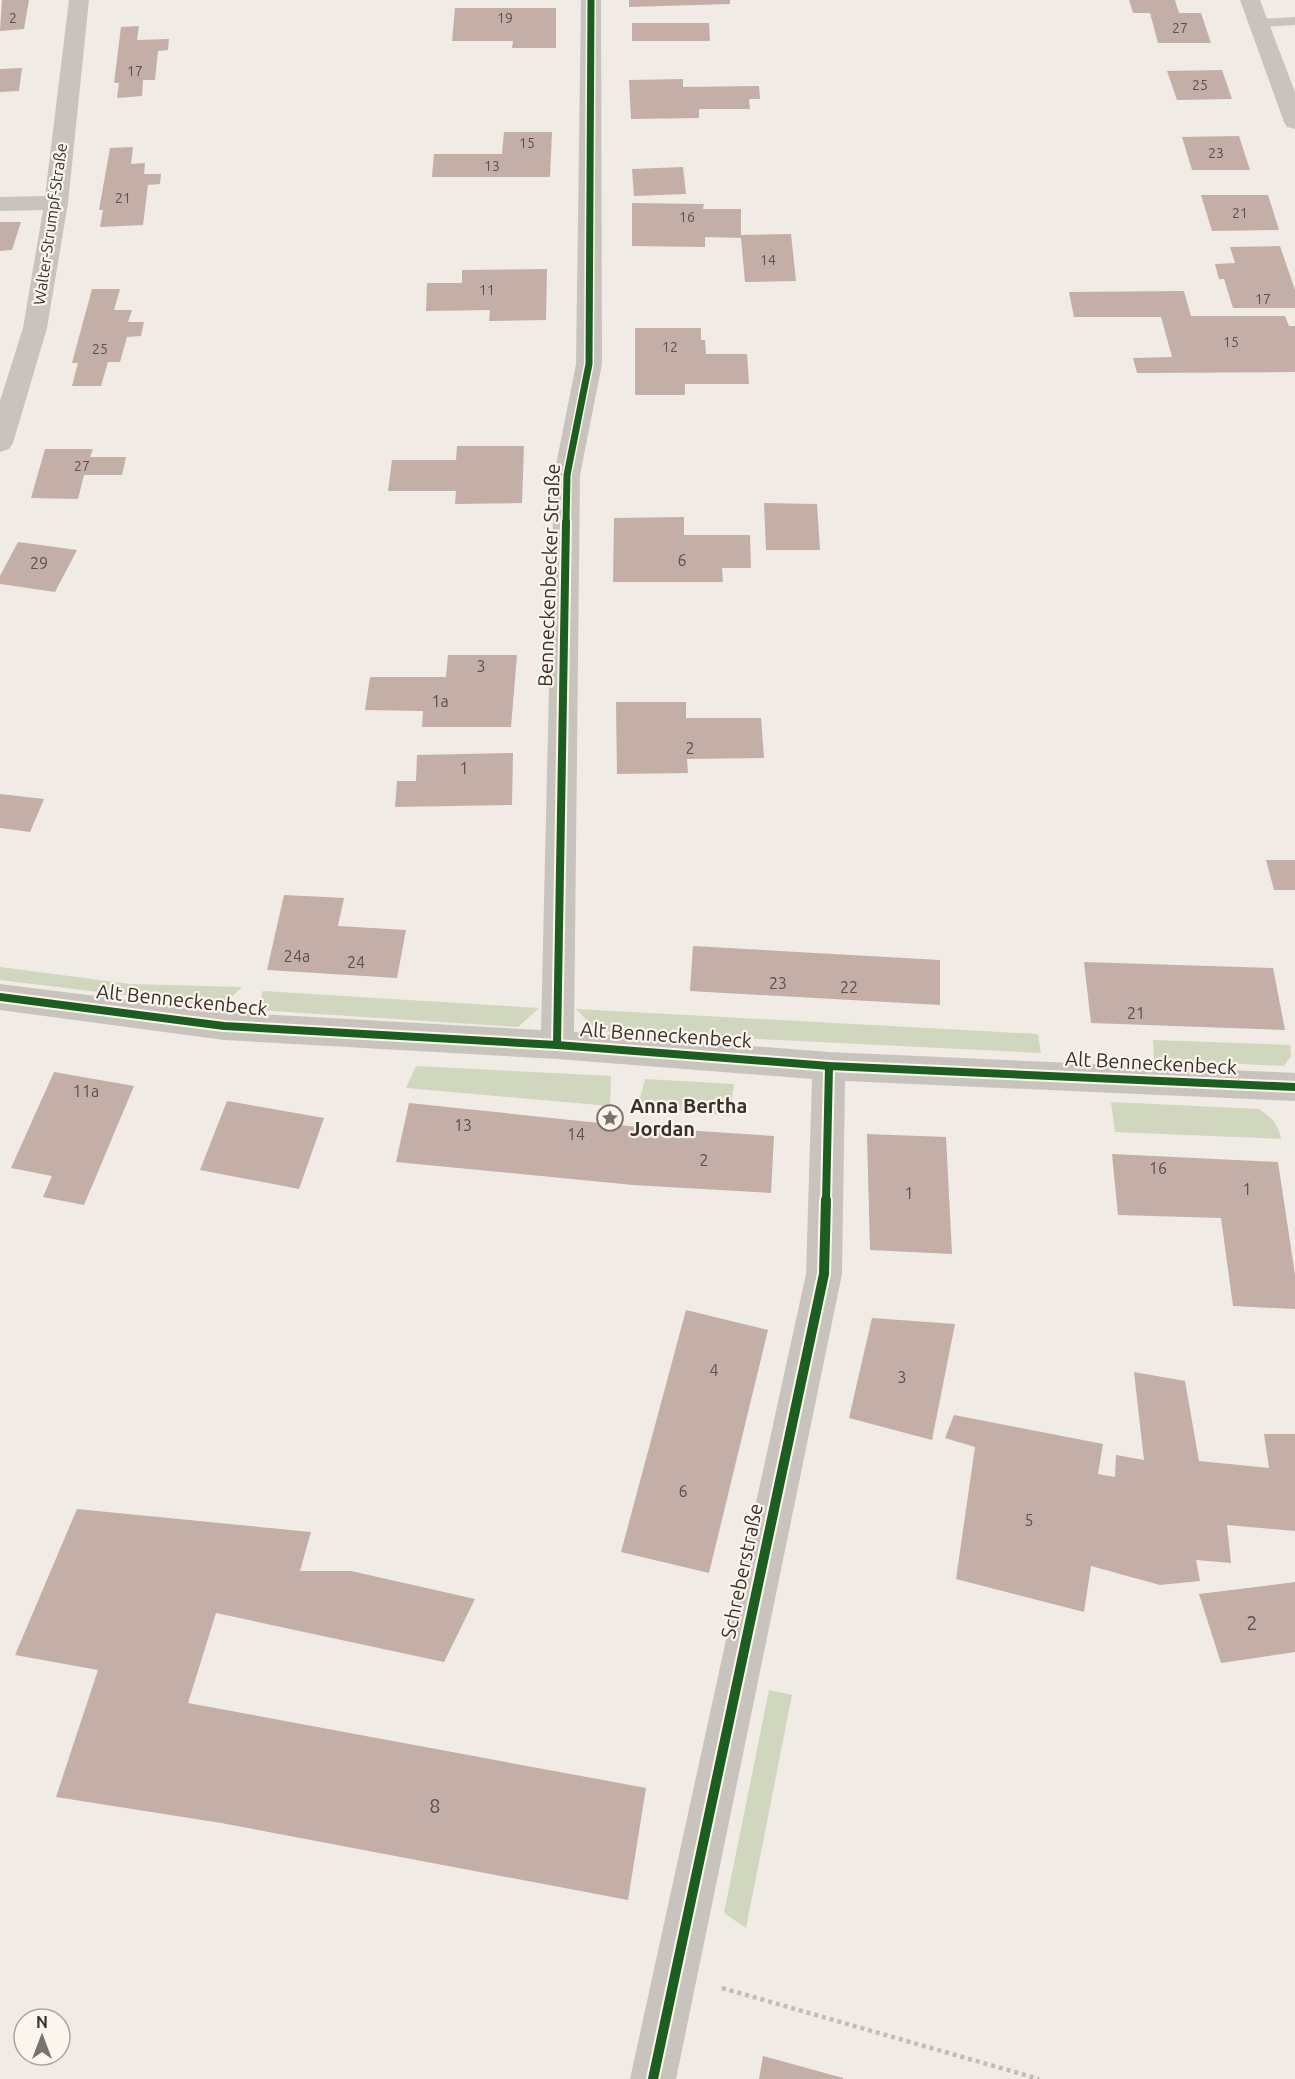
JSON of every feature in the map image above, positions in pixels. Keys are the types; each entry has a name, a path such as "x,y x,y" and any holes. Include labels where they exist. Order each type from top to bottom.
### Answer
{"street":[{"name":"Walter-Strumpf-Straße","path":"0,443 35,328 56,203 79,0"},
{"name":"Benneckenbecker Straße","path":"557,1045 567,475 589,364 591,0"},
{"path":"1250,0 1295,122"},
{"path":"0,204 56,203"},
{"name":"Alt Benneckenbeck","path":"0,997 224,1026 557,1045 829,1066 1295,1087"},
{"name":"Schreberstraße","path":"653,2079 824,1274 829,1066"}],"lane":[{"path":"1259,23 1295,21"}],"path":[{"path":"721,1988 1039,2079"}],"green space":[{"path":"0,967 130,984 242,987 221,1007 0,980"},
{"path":"263,991 539,1008 518,1027 257,1010"},
{"path":"576,1009 1038,1034 1041,1053 597,1031"},
{"path":"1153,1040 1290,1045 1291,1056 1284,1066 1154,1060"},
{"path":"416,1066 611,1076 610,1106 406,1088"},
{"path":"645,1079 734,1084 730,1116 638,1106"},
{"path":"1111,1102 1259,1109 1274,1121 1281,1139 1115,1132"},
{"path":"769,1690 792,1695 746,1928 724,1913"}],"building":[{"path":"2,0 29,0 24,29 0,31"},
{"path":"629,0 730,0 730,4 629,7"},
{"path":"1129,0 1175,0 1179,13 1201,13 1211,43 1158,43 1150,13 1133,13"},
{"path":"455,8 556,8 556,48 512,48 513,41 452,41"},
{"path":"632,23 709,23 710,41 632,41"},
{"path":"139,26 137,40 169,39 168,50 158,51 155,80 143,80 142,96 117,98 119,83 114,83 121,27"},
{"path":"22,68 19,91 0,92 0,69"},
{"path":"1222,70 1232,99 1177,100 1167,71"},
{"path":"683,79 683,87 759,86 760,99 749,99 750,109 699,109 699,118 631,119 629,80"},
{"path":"504,132 552,132 550,177 432,177 434,154 502,154"},
{"path":"1239,136 1250,170 1192,170 1182,137"},
{"path":"133,147 131,164 145,163 144,174 161,174 160,184 148,185 143,225 100,227 103,210 99,210 110,148"},
{"path":"683,167 686,194 634,196 632,169"},
{"path":"1201,195 1268,195 1279,230 1212,231"},
{"path":"632,203 704,204 703,209 741,209 741,235 791,234 796,281 745,282 741,238 705,237 705,247 632,246"},
{"path":"0,222 21,222 12,250 0,251"},
{"path":"1280,246 1295,290 1295,308 1233,308 1224,279 1219,279 1215,264 1235,263 1230,247"},
{"path":"547,269 546,320 489,321 490,310 426,311 427,283 462,283 462,270"},
{"path":"92,289 120,289 114,310 132,310 128,322 144,322 141,336 127,337 120,362 108,362 101,386 72,386 78,363 72,363"},
{"path":"1184,291 1191,316 1285,316 1289,326 1295,326 1295,372 1137,373 1133,358 1172,357 1161,317 1074,317 1069,292"},
{"path":"635,328 701,328 701,340 705,340 706,354 747,354 749,384 685,384 685,395 635,395"},
{"path":"457,446 524,446 522,503 455,504 456,491 388,491 392,460 456,460"},
{"path":"45,449 93,449 90,457 126,457 122,475 84,475 78,499 31,498"},
{"path":"764,503 817,504 820,550 766,550"},
{"path":"684,517 684,535 750,535 751,568 722,568 723,582 613,582 614,518"},
{"path":"18,542 77,550 55,592 0,584 0,576"},
{"path":"448,655 517,655 511,727 422,727 423,711 365,710 370,677 446,677"},
{"path":"616,702 686,702 686,718 761,718 764,758 687,759 688,773 617,774"},
{"path":"513,753 512,805 395,807 397,781 416,781 417,755"},
{"path":"0,794 44,799 30,832 0,828"},
{"path":"1266,860 1295,860 1295,890 1274,890"},
{"path":"284,895 344,898 338,926 406,930 397,978 267,970"},
{"path":"693,946 940,960 940,1005 690,991"},
{"path":"1084,962 1273,968 1285,1030 1091,1023"},
{"path":"54,1072 134,1086 84,1205 43,1197 52,1176 11,1168"},
{"path":"227,1101 324,1118 299,1189 200,1170"},
{"path":"409,1103 638,1127 774,1136 771,1193 633,1185 396,1162"},
{"path":"867,1134 946,1137 952,1254 870,1250"},
{"path":"1112,1154 1278,1162 1295,1275 1295,1309 1233,1306 1221,1218 1118,1215"},
{"path":"686,1310 768,1330 709,1573 621,1552"},
{"path":"872,1318 955,1324 932,1440 849,1418"},
{"path":"1134,1372 1185,1381 1199,1461 1269,1468 1264,1434 1295,1434 1295,1531 1227,1525 1231,1563 1196,1560 1200,1581 1160,1585 1091,1566 1084,1612 956,1579 975,1447 945,1438 954,1415 1103,1444 1098,1474 1115,1477 1116,1455 1144,1460"},
{"path":"77,1509 311,1532 300,1571 351,1571 475,1599 444,1662 216,1613 188,1703 646,1788 628,1900 221,1823 56,1797 98,1670 15,1655"},
{"path":"1295,1582 1295,1652 1221,1663 1199,1594"},
{"path":"763,2056 843,2078 843,2079 759,2079"}],"cycle path":[{"path":"557,1045 567,475 589,364 591,0"},
{"path":"0,997 224,1026 557,1045 829,1066 1295,1087"},
{"path":"653,2079 824,1274 829,1066"}],"place":[{"name":"Anna Bertha Jordan","path":"610,1118"}]}
